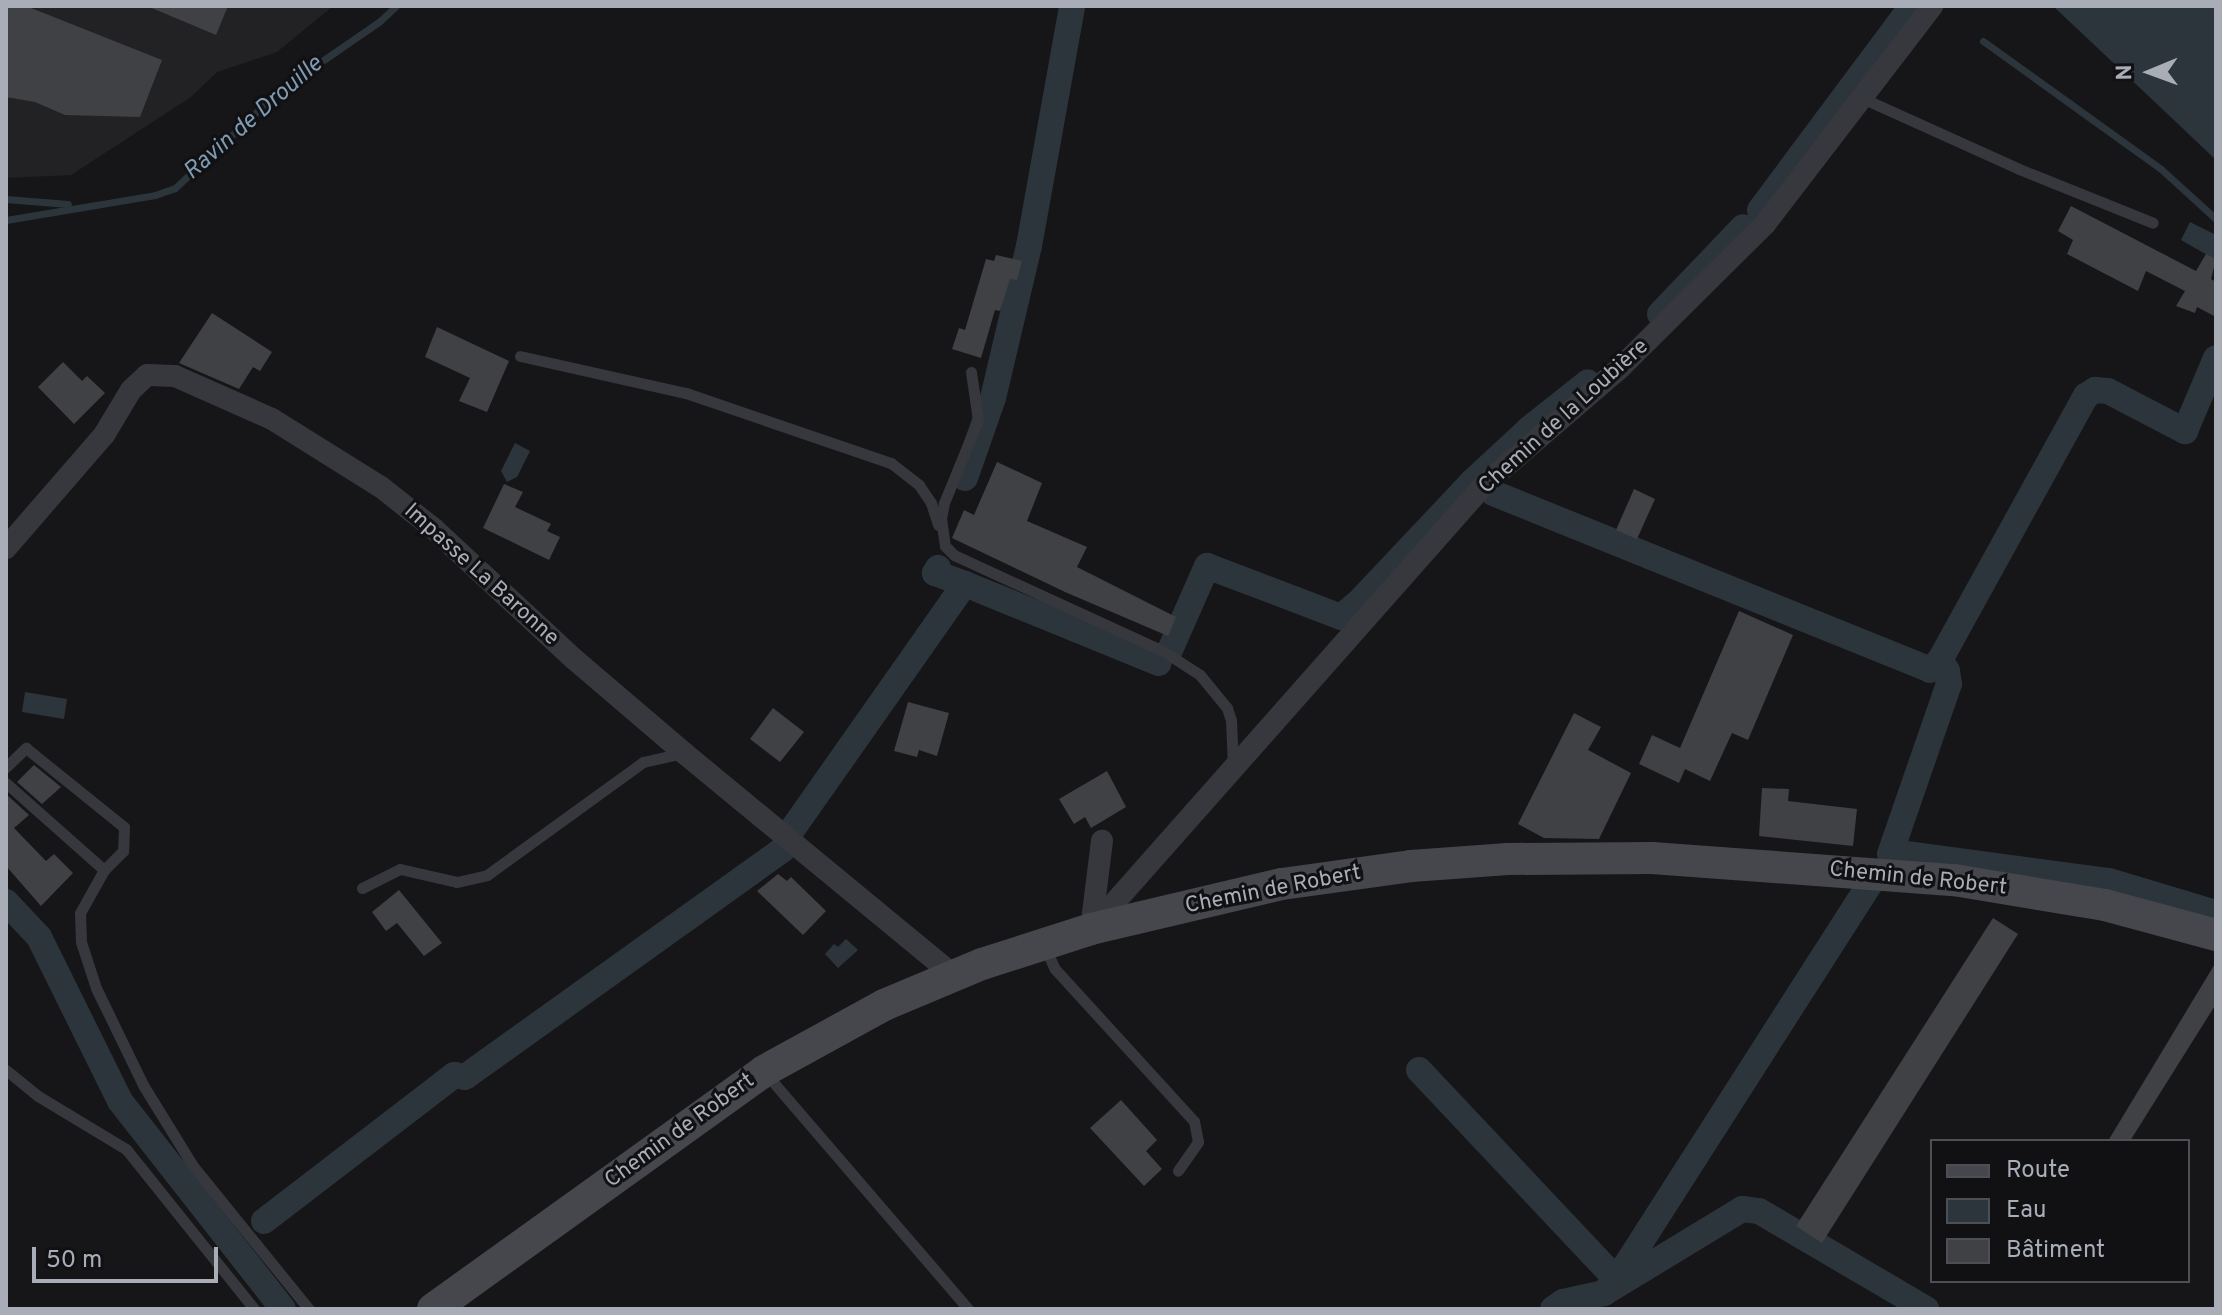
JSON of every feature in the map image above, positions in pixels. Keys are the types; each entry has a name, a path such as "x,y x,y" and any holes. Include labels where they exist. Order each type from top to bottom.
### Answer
{"street":[{"name":"Chemin de la Loubière","path":"1091,929 1484,485 1646,344 1765,224 1932,6"},
{"name":"Impasse La Baronne","path":"6,548 104,435 131,390 147,375 175,376 272,419 381,487 434,529 574,659 953,975"},
{"path":"1091,929 1102,841"},
{"name":"Chemin de Robert","path":"433,1309 764,1071 884,1005 953,975 1043,943 1282,884 1508,859 1614,857 1954,880 2105,905 2216,935"}],"lane":[{"path":"1862,98 2025,171 2153,223"},
{"path":"520,356 686,393 891,463 919,485 931,503 942,537 954,555 1163,651 1200,675 1216,691 1231,720 1233,770"},
{"path":"942,537 944,503 978,420 971,372"},
{"path":"6,767 26,748 124,827 123,851 104,870 80,913 81,942 96,988 143,1085 193,1166 309,1309"},
{"path":"362,888 400,869 457,882 487,875 643,762 684,753"},
{"path":"6,783 104,870"},
{"path":"1043,943 1055,969 1194,1121 1198,1142 1178,1171"},
{"path":"6,1070 38,1096 126,1149 254,1309"},
{"path":"764,1071 968,1309"}],"shaded area":[{"path":"6,6 333,6 277,52 217,72 191,97 71,175 6,178"}],"water":[{"path":"2053,6 2216,6 2216,160 2176,122"},
{"path":"2190,222 2216,235 2216,260 2181,240"},
{"path":"515,443 530,451 517,477 507,482 501,471"},
{"path":"25,692 67,699 64,719 22,712"},
{"path":"846,939 858,950 838,968 825,954 834,944 838,947"}],"building":[{"path":"6,6 26,6 162,60 140,117 65,115 35,102 6,97"},
{"path":"147,6 228,6 216,35"},
{"path":"2071,206 2196,271 2206,254 2216,259 2211,279 2216,282 2216,317 2197,307 2195,313 2176,306 2185,291 2146,271 2138,291 2067,254 2073,240 2058,231"},
{"path":"996,255 1022,261 1017,280 1010,279 1000,311 995,310 981,358 952,349 959,328 965,330 986,259 994,261"},
{"path":"212,313 272,352 260,371 253,367 239,389 179,363"},
{"path":"437,327 509,361 487,412 459,401 470,378 425,357"},
{"path":"63,362 82,381 87,376 105,393 74,424 38,387"},
{"path":"997,462 1042,483 1027,521 1087,547 1077,567 1176,617 1168,636 1065,592 952,538 964,510 974,515"},
{"path":"504,484 523,492 515,507 551,524 547,531 560,537 549,560 483,528"},
{"path":"1634,489 1655,499 1637,539 1616,530"},
{"path":"1739,611 1793,635 1748,740 1732,733 1710,781 1685,769 1679,783 1639,764 1652,735 1680,748"},
{"path":"908,702 949,713 937,756 919,750 917,757 894,751"},
{"path":"773,708 804,732 780,762 750,739"},
{"path":"1574,713 1601,727 1588,750 1631,773 1599,839 1544,838 1518,824"},
{"path":"34,765 61,787 42,804 17,782"},
{"path":"1107,771 1126,807 1091,828 1085,817 1074,824 1059,799"},
{"path":"1762,788 1789,789 1788,801 1857,809 1853,846 1759,836"},
{"path":"6,794 29,815 14,828 46,861 54,854 73,873 41,906 6,866"},
{"path":"778,874 787,881 791,877 826,911 803,935 757,891"},
{"path":"399,890 442,943 424,956 397,923 386,931 372,912"},
{"path":"1993,918 2018,934 1822,1243 1796,1226"},
{"path":"2216,962 2216,1004 2131,1139 2109,1139"},
{"path":"1121,1100 1157,1140 1146,1151 1162,1169 1144,1186 1090,1128"}],"waterway":[{"name":"Ravin de Drouille","path":"6,220 155,195 175,188 280,90 380,21 396,6"},
{"path":"965,478 993,398 1029,246 1072,6"},
{"path":"1760,210 1912,6"},
{"path":"1983,41 2161,169 2216,219"},
{"path":"6,199 68,204"},
{"path":"1660,314 1743,227"},
{"path":"1890,854 1949,684 1947,671 1940,660 2086,396 2095,390 2108,391 2185,431 2216,358"},
{"path":"1170,650 1207,566 1341,617 1359,602 1472,482 1529,429 1588,382"},
{"path":"1493,493 1930,670 1940,660"},
{"path":"789,834 965,584 935,573 938,568"},
{"path":"965,584 1159,663"},
{"path":"264,1221 454,1075 465,1077 783,849"},
{"path":"1891,852 2109,881 2216,913"},
{"path":"1604,1293 1628,1262 1873,879"},
{"path":"6,902 39,937 120,1101 283,1309"},
{"path":"1419,1070 1615,1278"},
{"path":"1553,1309 1563,1302 1604,1293 1742,1209 1759,1211 1926,1309"}]}
